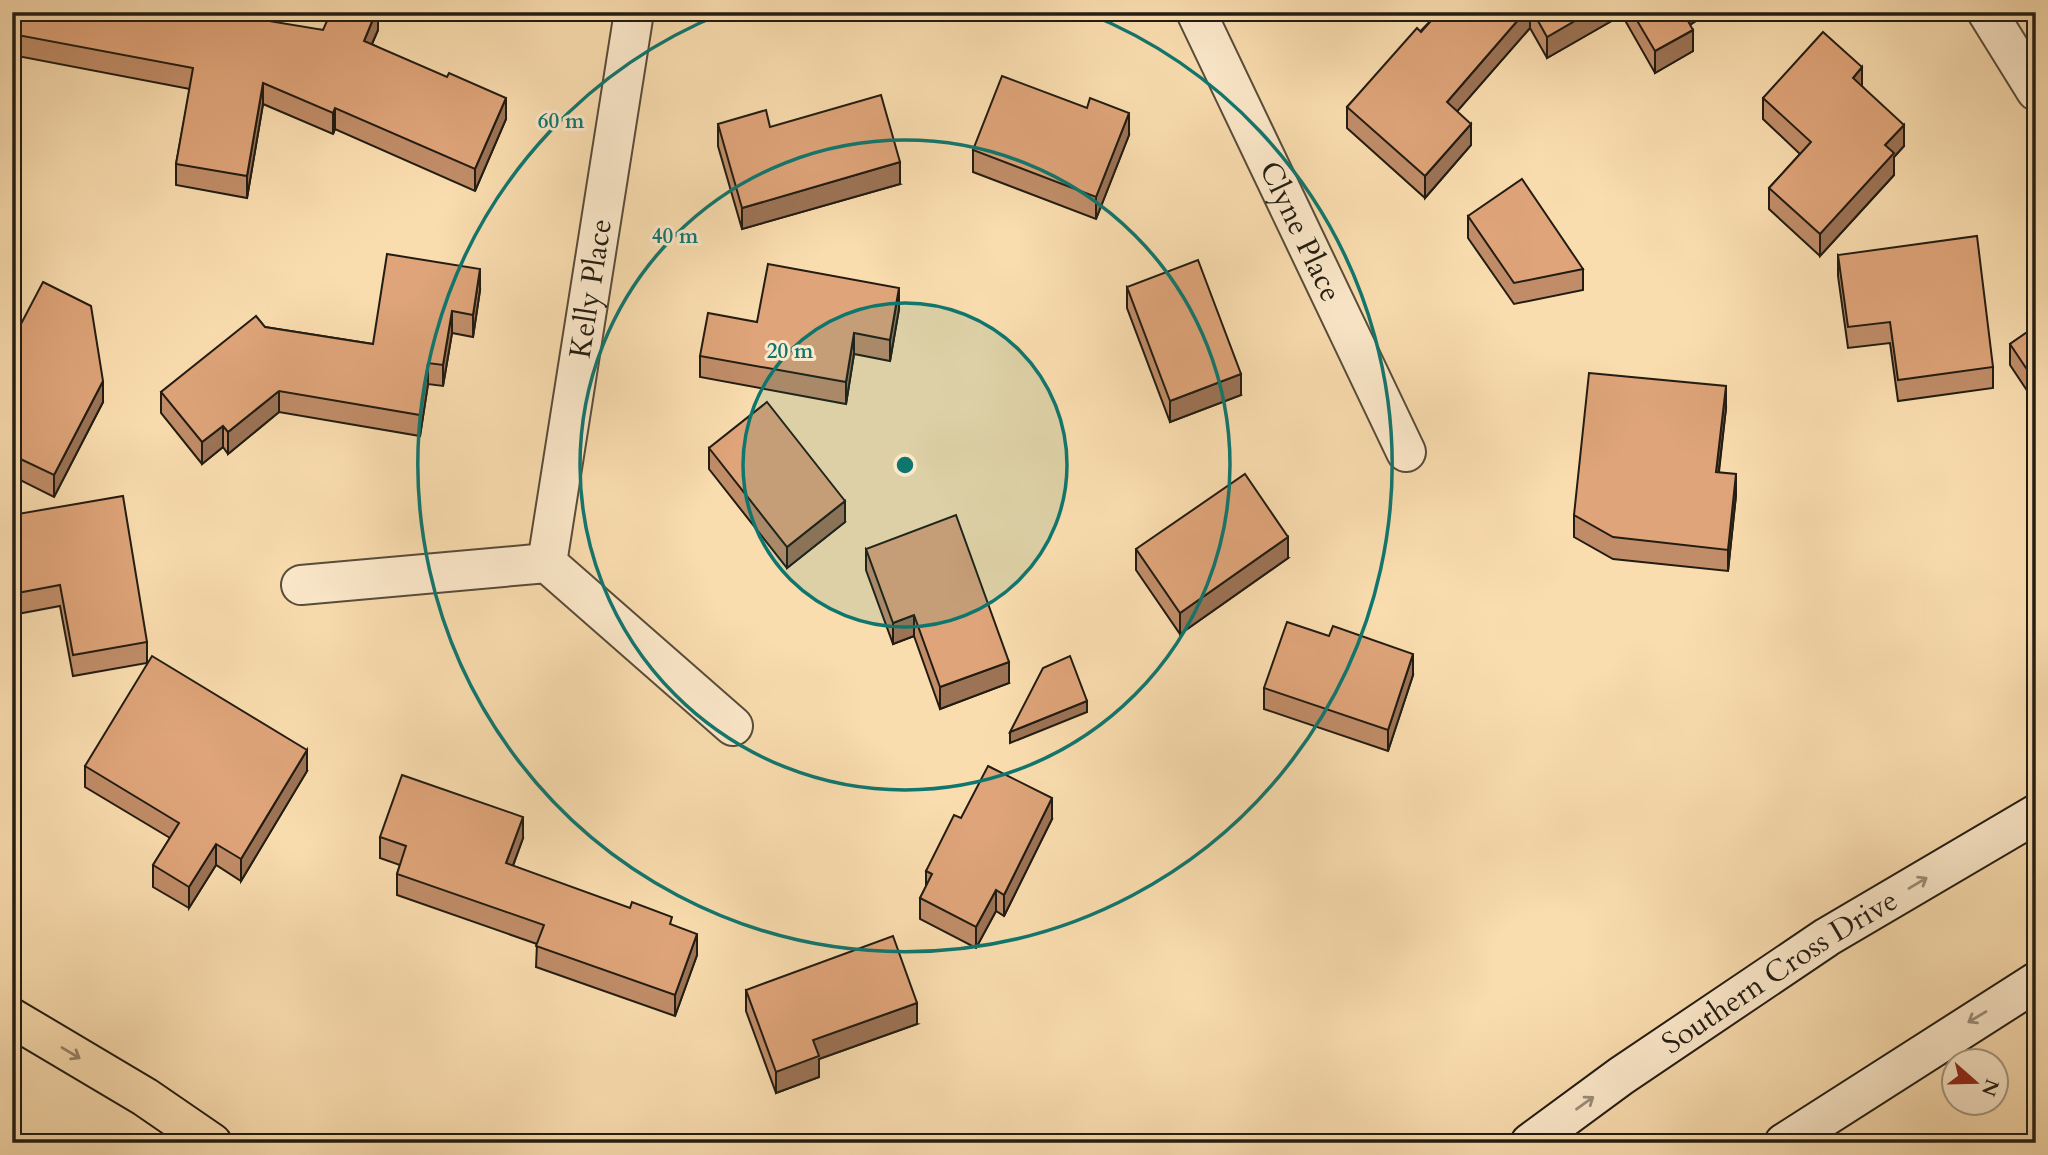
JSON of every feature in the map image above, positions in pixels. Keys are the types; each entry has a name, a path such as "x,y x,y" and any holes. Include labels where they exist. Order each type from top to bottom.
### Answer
{"main road":[{"path":"12,1018 145,1097 212,1143"}],"street":[{"name":"Kelly Place","path":"547,563 634,12"},
{"name":"Clyne Place","path":"1196,12 1406,452"},
{"path":"1987,12 2036,91"},
{"path":"300,584 547,563 733,726"},
{"name":"Southern Cross Drive","path":"1530,1143 1621,1076 1827,937 2036,814"},
{"path":"1784,1143 2036,982"}],"building":[{"path":"12,12 216,12 323,30 331,12 376,12 364,41 447,77 449,73 506,98 475,169 335,108 333,113 263,83 247,176 176,164 193,68 12,34"},
{"path":"1439,12 1525,12 1447,102 1471,124 1425,176 1347,107 1417,28 1421,32"},
{"path":"1533,12 1590,12 1547,37"},
{"path":"1632,12 1683,12 1693,30 1655,51"},
{"path":"1823,32 1862,67 1853,78 1904,125 1885,145 1894,153 1820,234 1769,188 1811,142 1763,98"},
{"path":"1002,76 1087,108 1090,98 1129,113 1096,197 973,150"},
{"path":"881,95 900,162 742,208 718,124 766,110 770,127"},
{"path":"1522,179 1583,269 1514,283 1468,216"},
{"path":"1977,236 1993,367 1898,380 1890,322 1848,327 1838,255"},
{"path":"387,254 480,269 473,315 452,311 443,365 428,363 420,415 279,391 228,432 223,426 202,442 161,392 256,316 265,327 373,344"},
{"path":"1198,260 1241,374 1170,401 1127,287"},
{"path":"768,264 899,288 890,340 854,333 846,382 700,356 708,313 757,322"},
{"path":"43,282 91,306 103,381 54,475 12,455 12,387 19,375 12,371 12,341"},
{"path":"2036,326 2036,383 2010,344"},
{"path":"1589,373 1726,386 1716,472 1736,474 1728,550 1613,537 1574,515"},
{"path":"767,402 845,501 787,547 709,448"},
{"path":"1245,474 1288,537 1180,613 1136,549"},
{"path":"123,496 147,642 73,655 60,585 12,594 12,515"},
{"path":"956,515 1009,662 940,687 914,615 893,623 866,549"},
{"path":"1287,622 1329,636 1333,626 1413,654 1388,730 1264,688"},
{"path":"152,656 307,750 241,859 216,844 189,887 153,865 179,823 85,766"},
{"path":"1070,656 1087,701 1010,732 1043,668"},
{"path":"988,766 1052,798 1004,895 996,890 976,927 920,898 932,874 926,871 954,815 961,818"},
{"path":"402,775 523,817 506,863 630,908 632,902 672,917 670,924 697,934 675,995 536,946 544,925 397,874 406,846 380,837"},
{"path":"893,936 917,1003 813,1040 819,1056 776,1072 746,990"}]}
